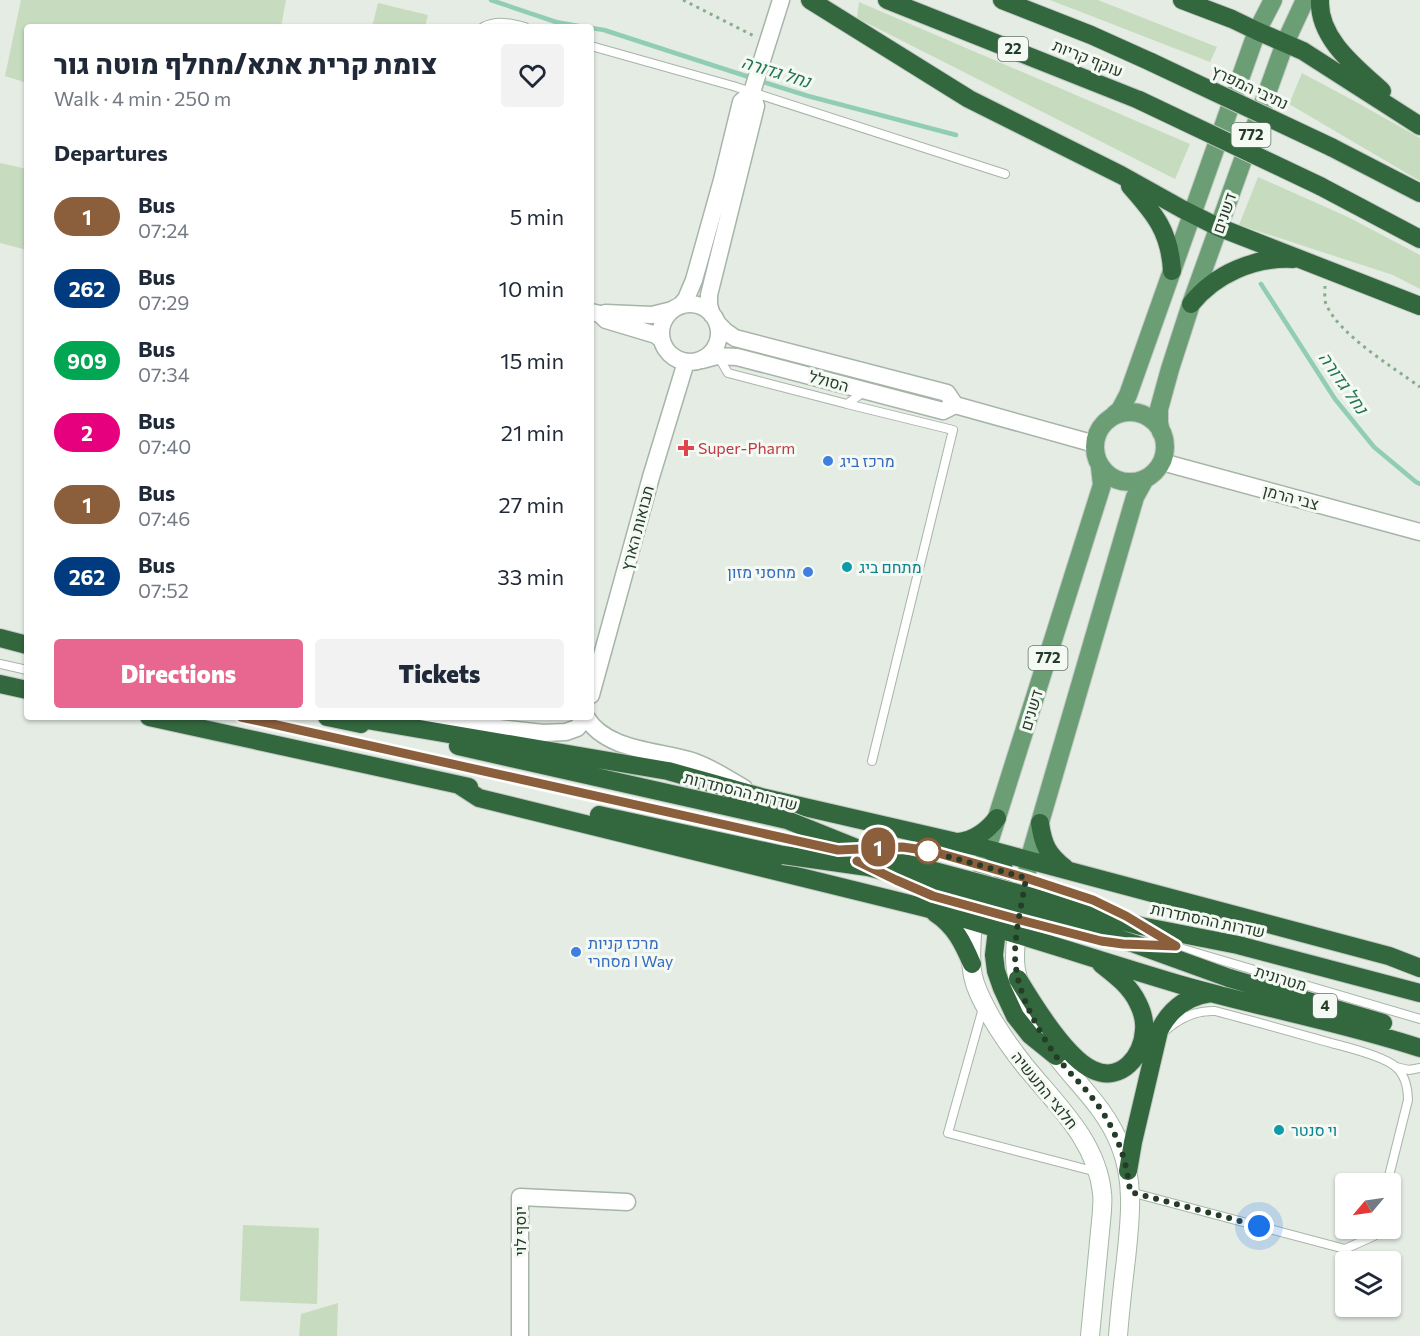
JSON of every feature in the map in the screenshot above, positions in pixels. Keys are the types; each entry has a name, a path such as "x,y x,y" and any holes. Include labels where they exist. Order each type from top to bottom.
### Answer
{"highway":[{"path":"810,0 969,99 1121,175 1192,214 1218,227 1420,306"},
{"name":"עוקף קריות","path":"887,0 1139,100 1320,186 1420,239"},
{"name":"עוקף קריות","path":"1002,0 1091,34 1151,62"},
{"path":"1182,0 1232,18 1303,51 1419,125"},
{"path":"1320,0 1323,20 1342,52 1419,125"},
{"name":"נתיבי המפרץ","path":"1151,62 1331,147 1420,193"},
{"path":"1121,175 1159,221 1168,243 1172,271"},
{"path":"1191,304 1208,286 1240,269 1263,261 1284,258 1300,259"},
{"path":"0,638 24,644"},
{"path":"0,684 24,689"},
{"name":"4","path":"162,720 783,855 868,867 1042,914 1229,978 1397,1028 1420,1037"},
{"name":"שדרות ההסתדרות","path":"340,720 787,820 874,855 1141,926 1238,945 1420,993"},
{"path":"368,720 668,771 761,797 958,842 986,857 1028,869 1069,871 1269,923 1389,956 1420,968"},
{"path":"459,785 479,798 926,908 974,914 1018,927 1089,956 1178,984 1378,1034 1420,1048"},
{"path":"958,842 974,838 998,818"},
{"path":"1040,823 1042,838 1049,853 1056,862 1069,871"},
{"path":"986,857 996,854 1004,871 994,955 996,971 1010,1007 1022,1025 1030,1035 1056,1056"},
{"path":"926,908 944,919 956,932 972,964"},
{"path":"1018,979 1032,1003 1064,1045 1083,1064 1101,1073 1118,1072 1127,1067 1142,1043 1144,1031 1142,1014 1126,985 1089,956"},
{"path":"1128,1171 1156,1042 1163,1022 1172,1011 1193,997 1214,993"}],"main road":[{"name":"דשנים","path":"1114,416 1128,395 1257,31 1273,0"},
{"name":"דשנים","path":"1161,432 1159,409 1191,304 1284,43 1305,0"},
{"path":"1131,412 1140,414 1155,423 1161,432 1165,452 1162,462 1158,469 1145,479 1138,482 1122,482 1108,475 1100,466 1095,444 1103,424 1114,416 1131,412"},
{"name":"דשנים","path":"974,914 986,857 1102,485 1100,466"},
{"name":"772","path":"1018,927 1028,869 1040,823 1135,497 1145,479"}],"street":[{"path":"753,89 741,102 694,280 686,299 666,316 662,324 662,340 665,348 678,360 702,359 715,349 718,341 719,332 709,305 709,295 756,106 753,89 781,0"},
{"path":"596,313 652,315 688,304 705,308 715,319"},
{"path":"596,313 606,320 656,335 662,340"},
{"name":"הסולל","path":"715,319 725,331 735,338 948,393 955,405"},
{"name":"הסולל","path":"702,359 737,357 944,411 955,405 1095,444"},
{"name":"תבואות הארץ","path":"594,684 651,477 702,359"},
{"name":"צבי הרמן","path":"1162,462 1420,532"},
{"path":"401,725 438,721 543,732 566,732 576,728 584,720"},
{"path":"588,720 598,732 616,742 694,762 761,797"},
{"name":"חלוצי התעשיה","path":"974,914 972,964 975,984 984,1005 1014,1052 1076,1128 1098,1172 1102,1192 1102,1211 1090,1336"},
{"name":"חלוצי התעשיה","path":"1018,927 1015,962 1025,999 1056,1056 1097,1104 1111,1126 1128,1171 1129,1229 1118,1336"},
{"name":"יוסף לוי","path":"520,1336 520,1197 627,1202"}],"lane":[{"path":"491,24 497,22 515,24"},
{"path":"594,47 753,89 1005,174"},
{"path":"702,359 728,373 953,430 872,761"},
{"path":"847,404 865,391"},
{"path":"0,664 24,669"},
{"path":"254,720 838,850 896,880 974,914"},
{"path":"838,850 902,847 986,857"},
{"name":"מטרונית","path":"1004,871 1028,869 1126,916 1176,946 1420,1019"},
{"path":"1269,923 1388,950 1420,962"},
{"name":"מטרונית","path":"1018,927 1123,944 1176,946"},
{"path":"984,1005 948,1133 1098,1172"},
{"path":"1156,1042 1169,1027 1188,1016 1204,1011 1215,1011 1352,1048 1409,1070 1420,1068"},
{"path":"1391,1173 1408,1101 1408,1089 1396,1066"},
{"path":"1130,1192 1345,1249 1367,1239"}],"path":[{"path":"683,0 767,42"},
{"path":"1324,268 1326,303 1335,319 1355,339 1420,387"}],"green space":[{"path":"21,0 286,0 282,24 24,24 24,82 5,76"},
{"path":"1050,0 1098,0 1217,47 1210,62"},
{"path":"859,2 1190,144 1175,179 857,18"},
{"path":"378,3 428,15 426,24 373,24"},
{"path":"1302,73 1420,138 1420,181 1289,104"},
{"path":"0,163 24,168 24,249 0,243"},
{"path":"1258,177 1348,217 1420,255 1420,289 1393,275 1239,225"},
{"path":"243,1225 319,1228 317,1304 240,1301"},
{"path":"338,1303 337,1336 299,1336 301,1314"}],"waterway":[{"name":"נחל גדורה","path":"491,0 567,24"},
{"name":"נחל גדורה","path":"594,28 752,78"},
{"name":"נחל גדורה","path":"760,81 956,135"},
{"name":"נחל גדורה","path":"1261,284 1335,399 1374,447 1420,484"}],"bus line":[{"name":"1","path":"255,720 838,850 902,847 931,851 1055,886 1093,900 1126,916 1176,946 1101,941 1020,920 933,896 857,861"}],"place":[{"name":"Super-Pharm","path":"686,448"},
{"name":"מרכז ביג","path":"828,461"},
{"name":"מתחם ביג","path":"847,567"},
{"name":"מחסני מזון","path":"808,572"},
{"name":"מרכז קניות מסחרי I Way","path":"576,952"},
{"name":"וי סנטר","path":"1279,1130"}],"route":[{"path":"928,851 1026,878 1015,945 1016,970 1021,988 1035,1021 1056,1056 1097,1104 1111,1126 1128,1171 1130,1192 1259,1226"}]}
